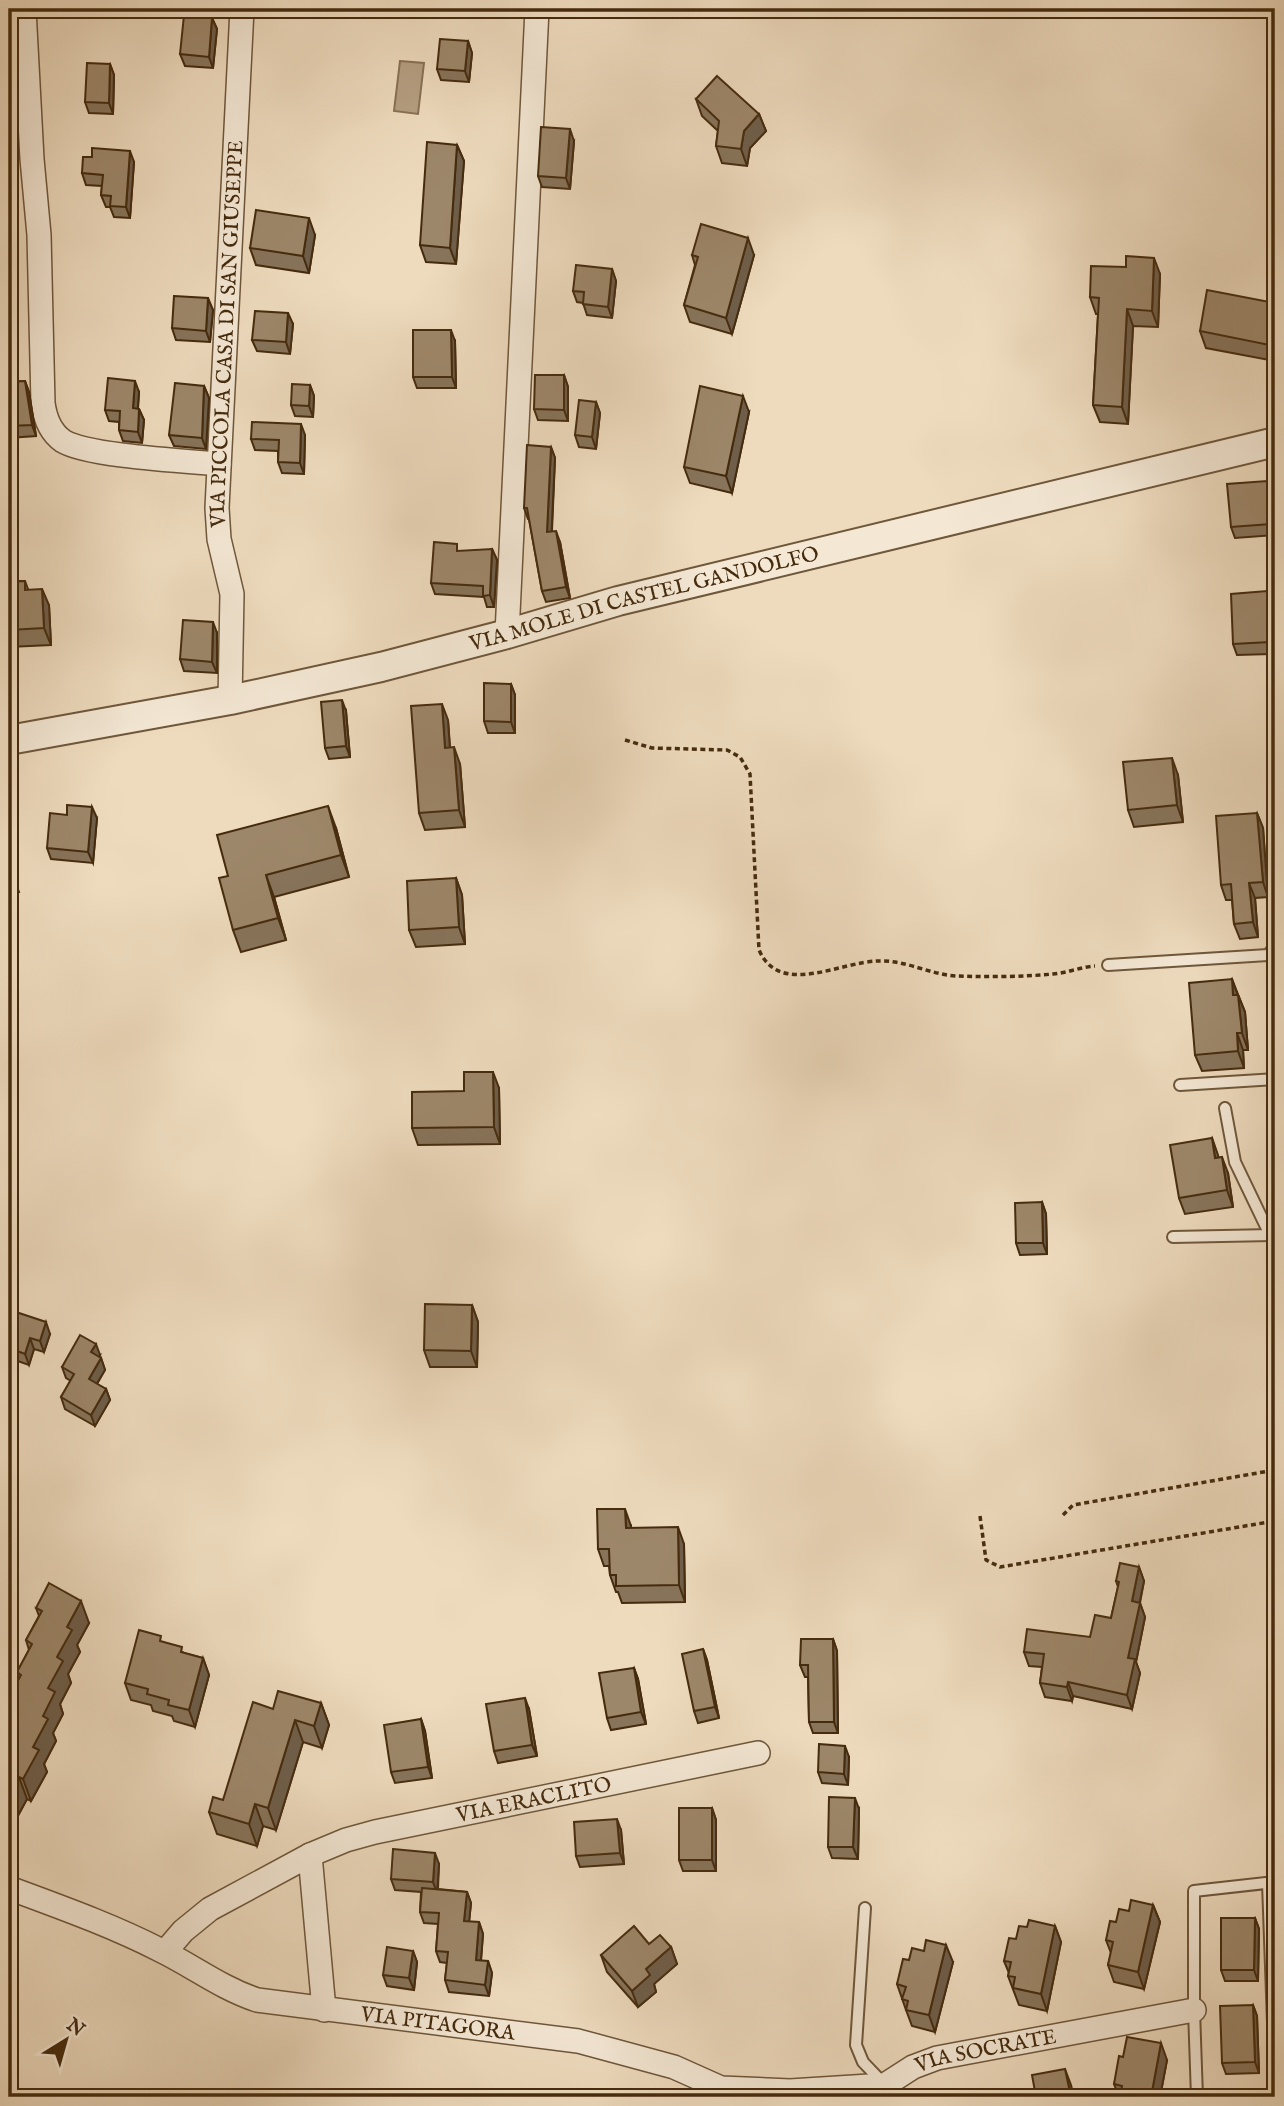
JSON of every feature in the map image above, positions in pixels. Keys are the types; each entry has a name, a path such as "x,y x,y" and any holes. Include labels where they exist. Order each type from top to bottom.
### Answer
{"street":[{"path":"24,9 39,235 43,396 48,424 64,441 79,448 219,464"},
{"name":"VIA PICCOLA CASA DI SAN GIUSEPPE","path":"230,700 232,594 218,530 219,464 242,9"},
{"path":"507,634 537,9"},
{"name":"VIA MOLE DI CASTEL GANDOLFO","path":"9,740 230,700 381,667 618,601 1275,442"},
{"name":"VIA ERACLITO","path":"164,1952 191,1923 210,1909 310,1855 360,1835 758,1752"},
{"path":"310,1855 324,2010"},
{"name":"VIA PITAGORA","path":"9,1888 86,1916 164,1952 243,1995 283,2005 578,2041 674,2067 717,2093 892,2091"},
{"name":"VIA SOCRATE","path":"892,2091 913,2067 937,2057 1194,2010"}],"lane":[{"path":"1108,965 1268,955 1275,946"},
{"path":"1180,1085 1275,1079"},
{"path":"1173,1237 1273,1235 1235,1162 1224,1108"},
{"path":"1197,2097 1194,1891 1272,1883 1275,2078"},
{"path":"865,1908 856,2045 863,2062 892,2091"}],"path":[{"path":"625,740 652,748 727,750 745,762 750,774 759,950 764,962 782,973 799,975 879,960 957,976 1055,974 1080,967 1108,965"},
{"path":"1063,1515 1073,1505 1275,1470"},
{"path":"980,1516 986,1560 1000,1567 1275,1521"}],"shaded area":[{"path":"400,61 424,63 418,114 394,111"}],"building":[{"path":"184,15 212,18 209,57 180,54"},
{"path":"440,39 468,41 465,71 437,69"},
{"path":"87,63 110,64 109,103 85,102"},
{"path":"717,76 759,114 744,131 741,149 716,146 719,121 696,99"},
{"path":"541,127 570,129 566,178 538,176"},
{"path":"427,142 457,145 450,248 420,245"},
{"path":"92,148 130,151 126,207 110,206 111,196 101,195 103,175 82,173 83,157 92,157"},
{"path":"256,210 309,218 303,256 250,248"},
{"path":"701,224 748,238 726,318 684,305 698,257 692,255"},
{"path":"1126,256 1154,258 1152,311 1127,309 1122,407 1093,405 1099,298 1090,297 1091,266 1126,267"},
{"path":"576,265 612,269 608,307 583,304 584,292 573,291"},
{"path":"1207,290 1275,303 1275,346 1200,331"},
{"path":"174,296 208,298 206,331 172,328"},
{"path":"255,311 288,313 286,342 252,340"},
{"path":"413,330 451,330 452,377 413,377"},
{"path":"535,375 564,375 564,410 534,409"},
{"path":"108,378 135,381 133,408 139,409 138,432 119,430 120,411 105,410"},
{"path":"25,381 32,425 9,426 9,382"},
{"path":"175,383 204,386 202,438 169,435"},
{"path":"292,384 310,385 309,406 291,405"},
{"path":"700,386 743,396 726,476 684,467"},
{"path":"579,400 596,402 592,437 575,435"},
{"path":"252,422 301,424 300,463 278,462 279,440 251,439"},
{"path":"527,445 551,447 547,532 556,531 566,587 542,591 527,508 524,508"},
{"path":"1267,481 1271,524 1231,527 1227,484"},
{"path":"434,542 457,544 457,551 492,549 490,595 483,596 483,586 431,583"},
{"path":"25,581 25,590 42,589 44,628 9,630 9,582"},
{"path":"1267,591 1270,642 1233,644 1231,594"},
{"path":"183,620 213,622 212,662 180,659"},
{"path":"484,683 511,684 511,722 484,721"},
{"path":"342,700 346,746 325,748 321,702"},
{"path":"442,704 445,748 454,747 459,810 419,813 411,706"},
{"path":"1172,758 1177,805 1128,810 1123,762"},
{"path":"67,805 92,807 88,852 47,848 50,813 67,815"},
{"path":"328,806 341,855 266,875 278,918 233,930 219,878 228,876 217,835"},
{"path":"1257,813 1263,882 1249,883 1253,922 1234,924 1231,884 1221,885 1216,816"},
{"path":"456,878 459,927 409,930 407,881"},
{"path":"1232,979 1233,995 1238,995 1242,1033 1237,1033 1238,1051 1195,1055 1189,983"},
{"path":"464,1072 493,1072 494,1127 412,1128 412,1092 464,1091"},
{"path":"1212,1138 1215,1158 1222,1157 1227,1190 1179,1198 1170,1145"},
{"path":"1042,1202 1043,1243 1016,1243 1015,1203"},
{"path":"425,1304 472,1305 471,1351 424,1350"},
{"path":"13,1311 46,1322 40,1341 30,1338 25,1354 9,1348 9,1323"},
{"path":"80,1335 96,1344 91,1352 101,1358 89,1379 106,1389 91,1415 61,1397 74,1374 62,1367"},
{"path":"597,1509 625,1509 626,1528 678,1527 679,1585 616,1586 616,1575 610,1575 609,1549 598,1549"},
{"path":"1120,1563 1139,1567 1132,1601 1140,1603 1128,1658 1135,1659 1127,1695 1068,1682 1067,1687 1040,1683 1044,1654 1024,1652 1027,1629 1090,1637 1095,1615 1111,1618"},
{"path":"49,1583 81,1601 67,1627 72,1630 57,1657 63,1661 48,1688 55,1692 43,1716 48,1719 33,1747 39,1750 23,1779 19,1777 9,1796 9,1697 21,1675 17,1672 32,1644 26,1640 42,1611 36,1608"},
{"path":"139,1630 161,1636 160,1641 182,1647 181,1652 203,1658 189,1710 168,1705 169,1700 147,1694 148,1689 125,1683"},
{"path":"801,1639 833,1639 834,1722 809,1722 808,1665 800,1665"},
{"path":"703,1649 715,1707 694,1711 682,1654"},
{"path":"634,1668 641,1712 607,1718 599,1673"},
{"path":"278,1691 321,1703 314,1726 295,1720 268,1808 255,1804 249,1824 209,1812 213,1797 223,1800 253,1702 273,1709"},
{"path":"525,1698 532,1745 494,1751 486,1704"},
{"path":"421,1719 428,1767 391,1772 384,1725"},
{"path":"819,1744 845,1746 844,1774 818,1772"},
{"path":"829,1797 855,1798 853,1847 828,1847"},
{"path":"679,1808 712,1808 712,1860 679,1860"},
{"path":"617,1819 620,1853 576,1856 574,1822"},
{"path":"393,1849 435,1853 433,1882 391,1879"},
{"path":"422,1888 467,1892 464,1921 479,1922 476,1960 488,1961 485,1985 445,1980 448,1952 436,1951 439,1913 420,1912"},
{"path":"1131,1900 1153,1905 1138,1972 1108,1965 1113,1942 1106,1940 1110,1921 1116,1922 1119,1909 1129,1911"},
{"path":"1221,1918 1255,1918 1254,1970 1221,1970"},
{"path":"1029,1920 1055,1926 1041,1994 1013,1988 1015,1977 1008,1976 1011,1962 1004,1961 1009,1938 1016,1939 1019,1926 1027,1927"},
{"path":"634,1926 649,1944 660,1935 671,1947 646,1969 650,1975 632,1991 601,1955"},
{"path":"926,1940 946,1945 929,2015 906,2010 908,2001 902,1999 906,1987 897,1984 903,1959 909,1960 912,1948 924,1951"},
{"path":"387,1947 413,1951 409,1978 383,1975"},
{"path":"1253,2005 1255,2062 1222,2063 1220,2006"},
{"path":"1127,2037 1161,2043 1151,2097 1120,2097 1122,2086 1114,2084 1119,2056 1123,2057"},
{"path":"1065,2069 1071,2097 1036,2097 1032,2075"}]}
